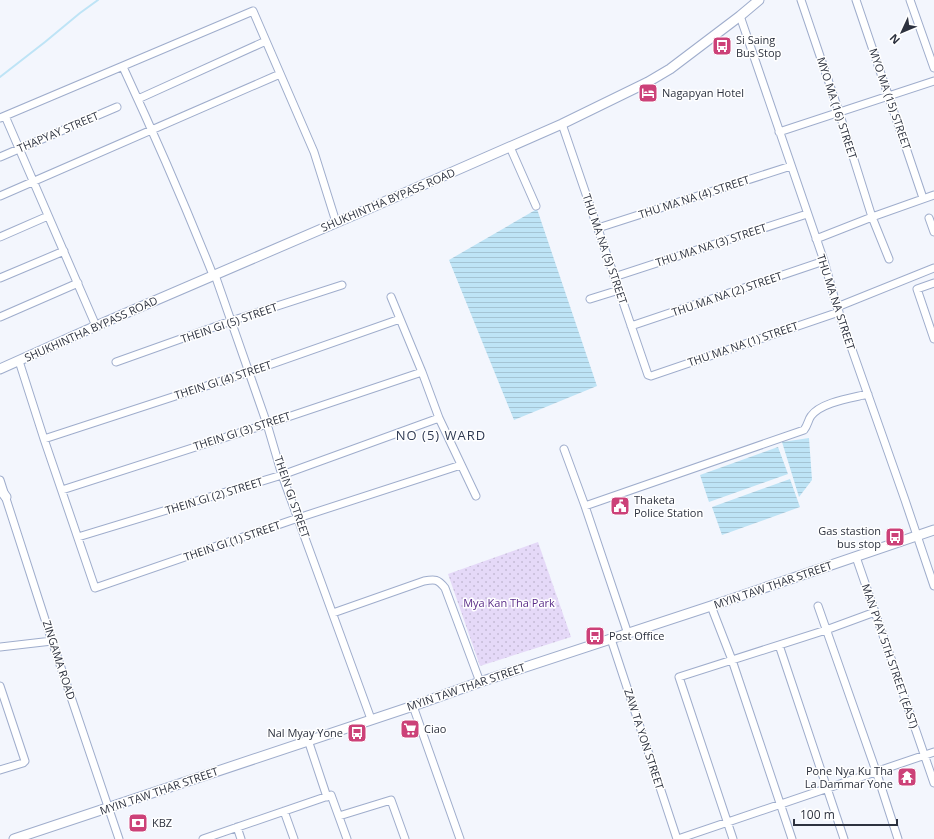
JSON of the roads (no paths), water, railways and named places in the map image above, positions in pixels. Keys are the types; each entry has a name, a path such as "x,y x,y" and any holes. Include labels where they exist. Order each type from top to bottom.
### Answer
{"main road":[{"name":"SHUKHINTHA BYPASS ROAD","path":"0,369 562,124 648,82 670,69 759,0"},
{"path":"0,489 6,497"},
{"name":"MYIN TAW THAR STREET","path":"14,839 934,530"}],"street":[{"name":"MYO MA (16) STREET","path":"801,0 839,112 872,217 889,259"},
{"name":"MYO MA (15) STREET","path":"856,0 923,198"},
{"path":"910,0 934,68"},
{"path":"96,326 34,182 2,117 253,10 314,152 336,222"},
{"name":"THU MA NA STREET","path":"740,16 824,261 838,309 934,586"},
{"path":"138,99 266,42"},
{"name":"THEIN GI STREET","path":"123,67 214,275 267,424 282,475 371,719"},
{"path":"0,196 280,74"},
{"path":"779,132 934,81"},
{"name":"THAPYAY STREET","path":"0,158 117,107"},
{"name":"THU MA NA (5) STREET","path":"562,124 648,375"},
{"path":"510,147 536,206"},
{"name":"THU MA NA (4) STREET","path":"598,228 791,166"},
{"path":"816,239 934,195"},
{"name":"THU MA NA (3) STREET","path":"614,277 807,214"},
{"path":"0,237 48,216"},
{"path":"929,218 934,232"},
{"path":"0,278 64,251"},
{"name":"THU MA NA (2) STREET","path":"631,326 824,261"},
{"name":"THU MA NA (1) STREET","path":"648,375 651,376 838,309 934,268"},
{"path":"0,317 78,283"},
{"path":"934,283 917,289 934,339"},
{"name":"THEIN GI (5) STREET","path":"116,362 231,321 342,285"},
{"path":"590,299 619,290"},
{"path":"391,297 439,418 476,496"},
{"name":"THEIN GI (4) STREET","path":"44,439 249,372 400,319"},
{"path":"20,361 44,439 78,538"},
{"name":"THEIN GI (3) STREET","path":"62,490 422,372"},
{"path":"585,506 804,430 811,416 817,410 831,403 868,394"},
{"name":"THEIN GI (2) STREET","path":"78,538 282,475 439,418"},
{"path":"564,449 585,506 628,634"},
{"name":"THEIN GI (1) STREET","path":"78,538 95,588 298,518 461,465"},
{"name":"ZINGAMA ROAD","path":"0,480 119,839"},
{"name":"MAN PYAY 5TH STREET (EAST)","path":"856,557 934,783"},
{"path":"333,613 424,581 433,579 440,582 444,588 480,682"},
{"path":"711,606 732,660 792,839"},
{"path":"818,606 876,771 898,839"},
{"path":"733,839 679,677 826,630 875,612"},
{"name":"ZAW TA YON STREET","path":"610,639 677,839"},
{"path":"0,647 52,640"},
{"path":"779,645 844,839"},
{"path":"0,686 25,760 23,763 0,770"},
{"path":"413,706 460,839"},
{"path":"308,740 347,839"},
{"path":"677,839 934,752"},
{"path":"203,839 329,796"},
{"path":"339,816 391,800 405,839"},
{"path":"284,811 294,839"},
{"path":"237,827 241,839"}],"water":[{"path":"537,209 597,386 514,420 449,260"},
{"path":"809,438 812,480 799,497 782,442"},
{"path":"778,447 788,474 709,502 700,475"},
{"path":"790,479 800,507 722,535 712,507"}],"waterway":[{"path":"0,77 98,0"}],"place":[{"name":"Si Saing Bus Stop","path":"722,46"},
{"name":"Nagapyan Hotel","path":"648,93"},
{"name":"Thaketa Police Station","path":"620,506"},
{"name":"Gas stastion bus stop","path":"895,537"},
{"name":"Post Office","path":"595,636"},
{"name":"Ciao","path":"410,729"},
{"name":"Nal Myay Yone","path":"357,733"},
{"name":"Pone Nya Ku Tha La Dammar Yone","path":"907,777"},
{"name":"KBZ","path":"138,823"}],"district":[{"name":"NO (5) WARD","path":"441,435"}],"park label":[{"name":"Mya Kan Tha Park","path":"509,603"}]}
